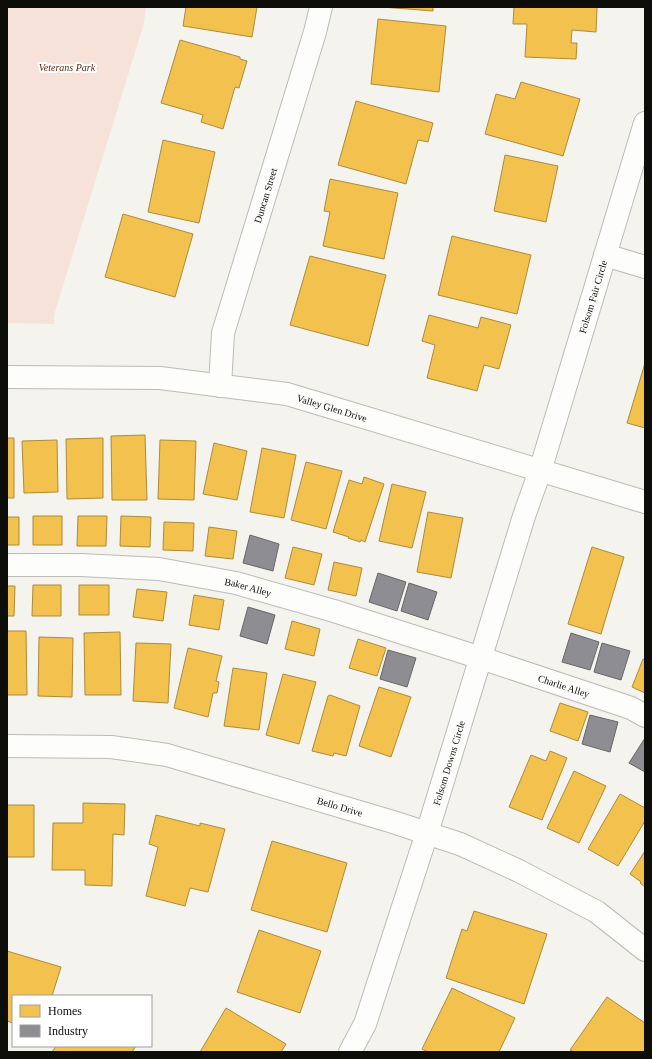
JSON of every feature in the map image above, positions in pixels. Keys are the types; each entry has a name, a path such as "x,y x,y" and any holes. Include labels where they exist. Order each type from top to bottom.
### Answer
{"street":[{"name":"Duncan Street","path":"220,386 223,333 315,32 321,7"},
{"name":"Folsom Fair Circle","path":"540,471 645,123"},
{"path":"605,255 645,267"},
{"name":"Valley Glen Drive","path":"7,377 160,378 287,394 645,502"},
{"name":"Folsom Downs Circle","path":"350,1052 365,1024 427,834 540,471"},
{"name":"Baker Alley","path":"7,565 81,565 159,569 236,583 334,611 481,658"},
{"name":"Charlie Alley","path":"481,658 631,708 645,716"},
{"name":"Bello Drive","path":"7,746 110,747 167,755 460,844 519,871 597,912 645,950"}],"green space":[{"name":"Veterans Park","path":"7,7 146,7 144,23 54,315 54,324 7,323"}],"building: Homes":[{"path":"186,7 257,7 252,37 183,26"},
{"path":"382,7 433,7 433,11"},
{"path":"514,7 597,7 596,32 572,30 571,43 577,43 576,59 525,57 527,24 513,24"},
{"path":"378,19 446,26 439,92 371,84"},
{"path":"180,40 240,57 240,59 247,61 239,88 235,87 223,129 201,122 203,115 161,103"},
{"path":"521,82 580,99 563,156 485,134 496,94 515,99"},
{"path":"356,101 433,123 428,142 418,140 406,184 338,165"},
{"path":"163,140 215,152 199,223 148,212"},
{"path":"505,155 558,166 546,222 494,211"},
{"path":"330,179 398,193 384,259 323,246 330,212 324,211"},
{"path":"123,214 193,234 175,297 105,277"},
{"path":"452,236 531,255 517,314 438,295"},
{"path":"310,256 386,275 368,346 290,325"},
{"path":"429,315 478,328 481,317 511,325 499,369 484,365 477,391 427,378 435,345 422,341"},
{"path":"645,363 645,428 627,423"},
{"path":"145,435 147,500 112,500 111,436"},
{"path":"7,438 14,438 14,498 7,498"},
{"path":"103,438 103,498 67,499 66,439"},
{"path":"57,440 58,492 24,493 22,441"},
{"path":"160,440 196,441 194,500 158,499"},
{"path":"214,443 247,451 237,500 203,494"},
{"path":"262,448 296,455 284,518 250,512"},
{"path":"306,462 342,471 326,529 291,520"},
{"path":"364,477 384,484 365,542 361,540 360,542 333,532 349,480 362,484"},
{"path":"392,484 426,492 412,548 379,541"},
{"path":"428,512 463,518 451,578 417,572"},
{"path":"33,516 62,516 62,545 33,545"},
{"path":"78,516 107,516 106,546 77,546"},
{"path":"121,516 151,517 150,547 120,546"},
{"path":"7,517 19,517 19,545 7,545"},
{"path":"164,522 194,523 193,551 163,550"},
{"path":"209,527 237,531 233,559 205,556"},
{"path":"293,547 322,554 314,585 285,578"},
{"path":"592,547 624,557 601,634 568,624"},
{"path":"334,562 362,568 356,596 328,590"},
{"path":"33,585 61,585 61,616 32,616"},
{"path":"79,585 109,585 109,615 79,615"},
{"path":"7,586 15,586 14,616 7,616"},
{"path":"137,589 167,592 163,621 133,617"},
{"path":"194,595 224,600 219,630 189,625"},
{"path":"292,621 320,629 314,656 285,649"},
{"path":"7,631 26,631 27,695 7,695"},
{"path":"120,632 121,695 85,695 84,633"},
{"path":"39,637 73,638 72,697 38,696"},
{"path":"358,639 386,648 377,676 349,668"},
{"path":"136,643 171,644 168,703 133,701"},
{"path":"188,648 222,656 216,681 219,682 217,693 213,693 208,717 174,708"},
{"path":"643,659 645,660 645,693 632,687"},
{"path":"233,668 267,673 259,730 224,726"},
{"path":"283,674 316,682 299,744 266,735"},
{"path":"379,687 411,697 391,757 359,746"},
{"path":"330,695 360,706 346,756 334,753 333,756 312,751 328,696"},
{"path":"560,703 588,712 578,741 550,731"},
{"path":"550,751 567,758 542,820 509,807 531,755 546,761"},
{"path":"574,771 606,786 579,843 547,828"},
{"path":"620,794 645,808 645,821 618,866 588,849"},
{"path":"83,803 125,804 124,835 113,834 112,886 85,885 85,870 52,870 53,823 83,823"},
{"path":"7,805 34,805 34,857 7,857"},
{"path":"156,815 200,826 200,823 225,829 208,892 190,888 185,906 146,896 158,847 149,844"},
{"path":"272,841 347,863 327,932 251,910"},
{"path":"645,851 645,887 630,874"},
{"path":"474,911 547,934 524,1004 446,978 462,929 467,931"},
{"path":"259,930 321,951 300,1013 237,992"},
{"path":"7,951 61,967 52,995 12,995 12,1023 7,1021"},
{"path":"452,988 515,1018 499,1052 428,1052 422,1049"},
{"path":"607,997 645,1023 645,1052 574,1052 570,1050"},
{"path":"226,1008 286,1044 281,1052 200,1052"},
{"path":"55,1047 135,1047 132,1052 52,1052"}],"building: Industry":[{"path":"250,535 279,544 273,571 243,563"},
{"path":"378,573 406,582 397,611 369,602"},
{"path":"409,583 437,592 428,620 401,611"},
{"path":"248,607 275,615 267,644 240,636"},
{"path":"571,633 599,642 590,670 562,662"},
{"path":"602,643 630,651 621,680 594,672"},
{"path":"388,650 416,658 407,687 380,679"},
{"path":"590,715 618,722 610,752 582,744"},
{"path":"645,738 645,772 629,763"}]}
